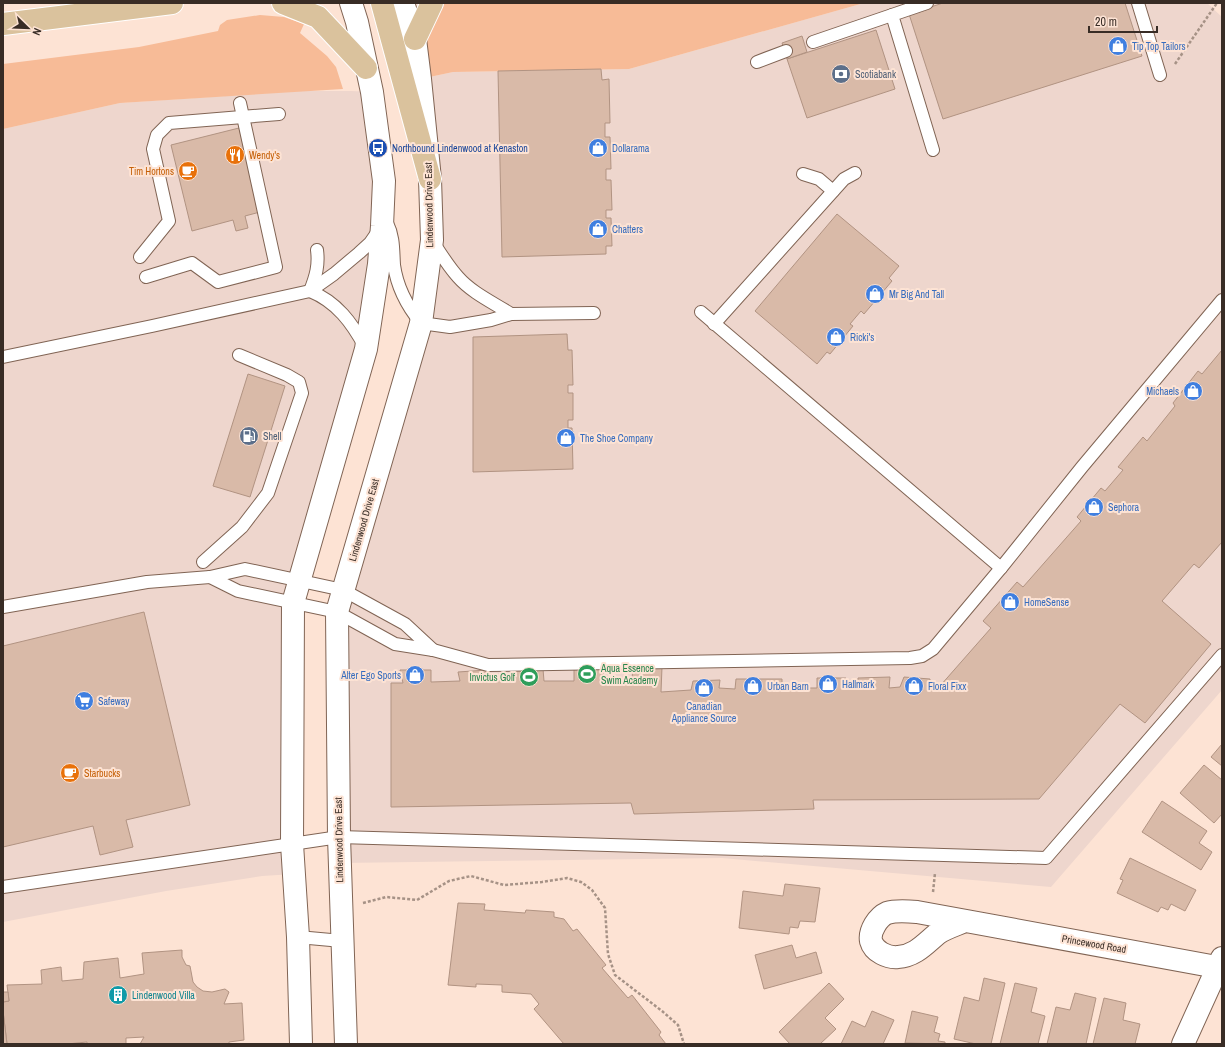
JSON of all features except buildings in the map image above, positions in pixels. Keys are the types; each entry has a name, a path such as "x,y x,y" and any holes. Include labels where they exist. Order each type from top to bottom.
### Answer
{"main road":[{"path":"3,24 172,3"},
{"path":"283,3 318,17 366,68"},
{"path":"382,3 430,179"},
{"path":"414,39 432,3"}],"street":[{"path":"301,1044 298,936 292,844 293,603 366,349 379,264 384,181 372,92 357,22 351,3"},
{"name":"Lindenwood Drive East","path":"346,1044 339,837 337,612 421,323 432,240 430,179 420,78 414,39 403,3"},
{"name":"Princewood Road","path":"965,921 938,934 923,947 910,954 897,958 884,955 876,950 871,941 872,931 877,921 886,914 899,911 930,914 1221,964"},
{"path":"1183,1044 1221,964"}],"lane":[{"path":"813,42 927,3"},
{"path":"1138,3 1160,75"},
{"path":"892,15 933,150"},
{"path":"757,62 786,51"},
{"path":"146,278 192,263 218,282 276,267 240,103"},
{"path":"140,257 169,221 153,149 156,135 169,123 279,114"},
{"path":"714,324 844,179 855,173"},
{"path":"803,174 819,179 833,191"},
{"path":"3,357 310,291 334,274 370,243 382,220 390,229 394,243 394,265 401,292 414,315 421,323 437,326 459,326 491,320 511,314 594,313"},
{"path":"432,240 459,278 479,294 511,314"},
{"path":"310,291 317,273 317,250"},
{"path":"310,291 340,310 353,326 366,349"},
{"path":"210,577 238,591 337,612 395,644 433,650 488,665 910,658 922,656 933,649 1001,568 1082,467 1222,300"},
{"path":"701,312 1001,568"},
{"path":"203,562 242,527 268,493 302,393 298,382 287,375 239,355"},
{"path":"3,607 147,582 210,577 245,569 343,590 405,624 433,650"},
{"path":"3,887 339,837 1046,858 1222,655"},
{"path":"298,936 342,941"}],"path":[{"path":"1175,65 1217,3"},
{"path":"930,914 938,855"},
{"path":"363,903 386,897 417,900 449,881 471,876 504,885 542,882 567,878 581,882 592,890 604,908 608,954 615,975 678,1025 684,1044"}],"shaded area":[{"path":"432,3 864,3 629,69 453,72 420,79"},
{"path":"864,3 1207,3 1222,17 1222,690 1051,887 722,858 340,863 337,612 425,287 420,79 453,72 629,69"},
{"path":"260,15 284,17 304,24 300,33 327,56 336,67 343,89 120,103 3,129 3,64 139,47 218,31 220,25 227,20"},
{"path":"300,91 372,92 379,264 293,603 294,874 262,876 166,891 3,922 3,129 120,103"}],"place":[{"name":"Tip Top Tailors","path":"1118,46"},
{"name":"Scotiabank","path":"841,74"},
{"name":"Northbound Lindenwood at Kenaston","path":"378,148"},
{"name":"Dollarama","path":"598,148"},
{"name":"Wendy's","path":"235,155"},
{"name":"Tim Hortons","path":"188,171"},
{"name":"Chatters","path":"598,229"},
{"name":"Mr Big And Tall","path":"875,294"},
{"name":"Ricki's","path":"836,337"},
{"name":"Michaels","path":"1193,391"},
{"name":"Shell","path":"249,436"},
{"name":"The Shoe Company","path":"566,438"},
{"name":"Sephora","path":"1094,507"},
{"name":"HomeSense","path":"1010,602"},
{"name":"Aqua Essence Swim Academy","path":"587,674"},
{"name":"Alter Ego Sports","path":"415,675"},
{"name":"Invictus Golf","path":"529,677"},
{"name":"Hallmark","path":"828,684"},
{"name":"Urban Barn","path":"753,686"},
{"name":"Floral Fixx","path":"914,686"},
{"name":"Canadian Appliance Source","path":"704,688"},
{"name":"Safeway","path":"84,701"},
{"name":"Starbucks","path":"70,773"},
{"name":"Lindenwood Villa","path":"118,995"}]}
